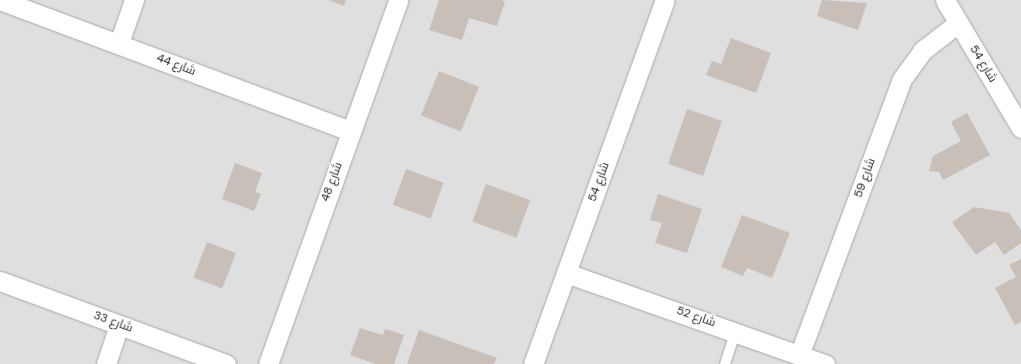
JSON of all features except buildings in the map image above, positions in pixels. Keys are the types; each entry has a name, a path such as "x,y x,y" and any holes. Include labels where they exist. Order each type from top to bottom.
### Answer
{"street":[{"name":"شارع 44","path":"0,0 119,43 350,132"},
{"path":"119,43 134,0"},
{"name":"شارع 48","path":"268,364 398,0"},
{"name":"شارع 54","path":"533,364 665,0"},
{"name":"شارع 54","path":"945,0 1021,128"},
{"name":"شارع 59","path":"800,353 902,79 922,51 958,22"},
{"name":"شارع 52","path":"566,273 800,353 825,364"},
{"name":"شارع 33","path":"0,281 226,364"},
{"path":"106,364 119,324"}],"lane":[{"path":"725,364 736,331"}],"shaded area":[{"path":"0,0 1021,0 1021,364 0,364"}]}
